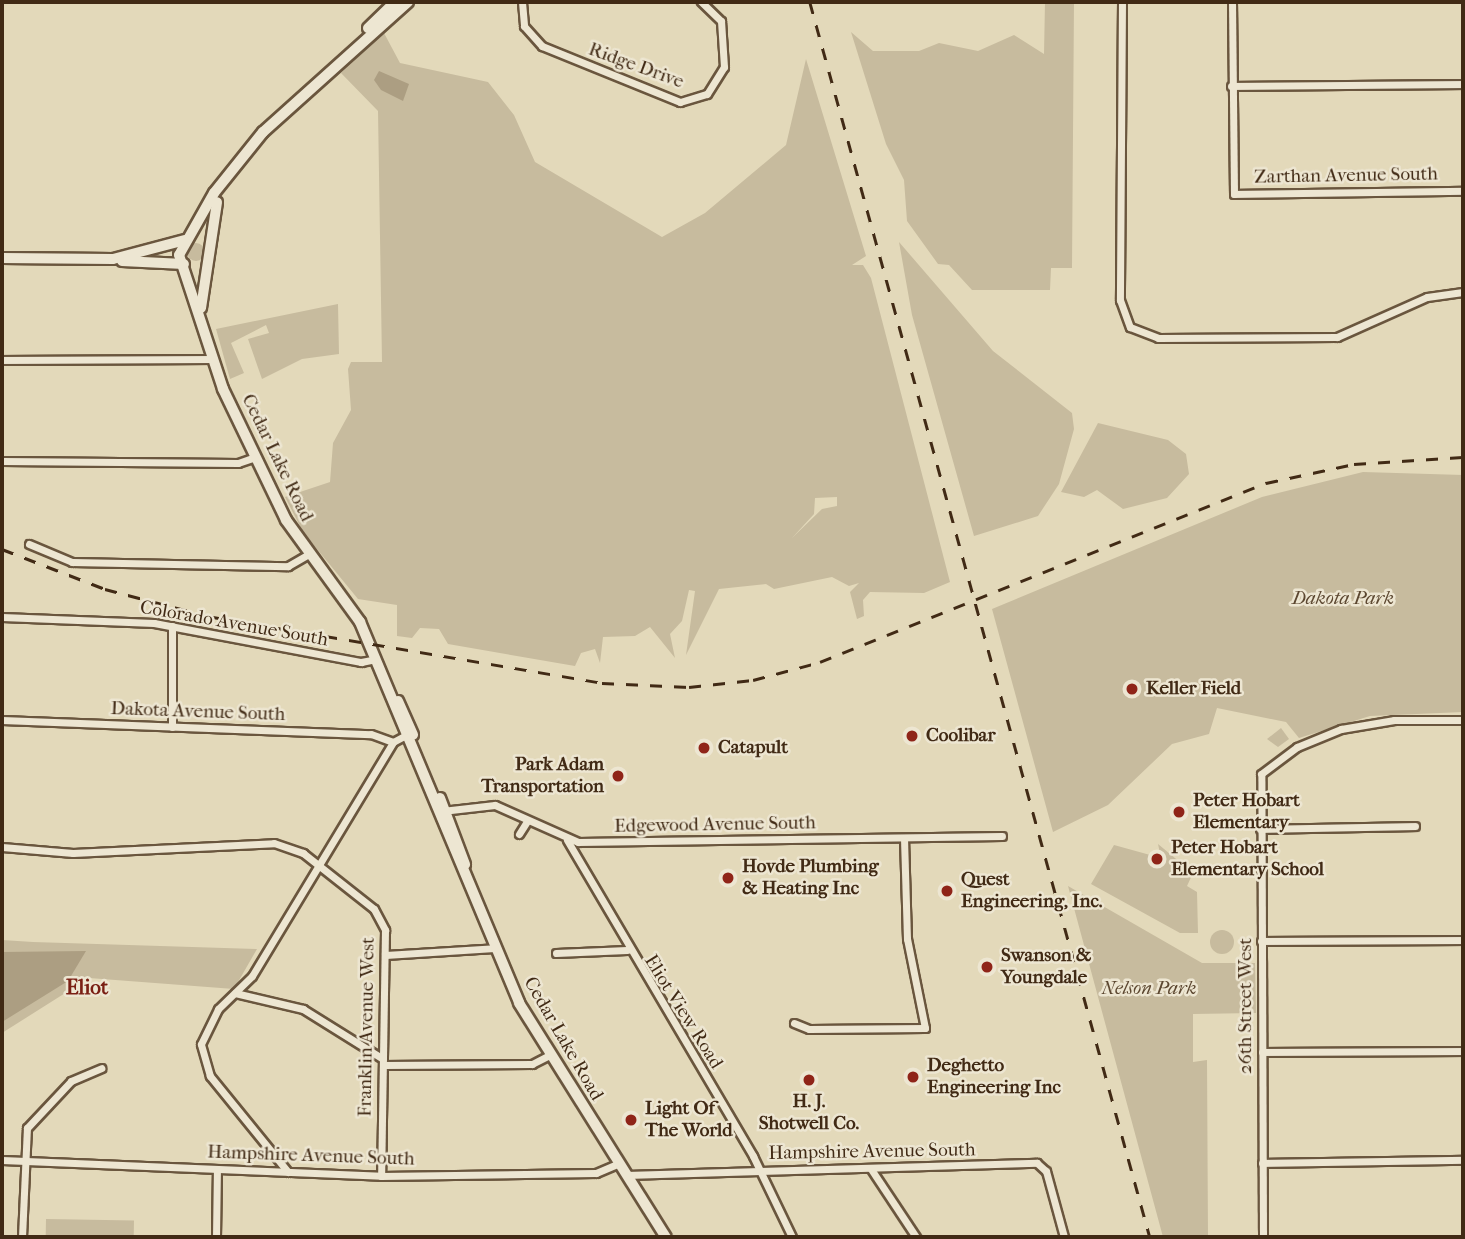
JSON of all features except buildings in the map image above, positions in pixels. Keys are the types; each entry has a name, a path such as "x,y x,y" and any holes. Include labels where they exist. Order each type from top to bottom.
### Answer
{"street":[{"name":"Cedar Lake Road","path":"395,2 232,171 179,251 211,359 255,457 309,554 352,609 409,734 495,948 550,1055 666,1237"},
{"name":"Cedar Lake Road","path":"340,58 408,2"},
{"name":"Ridge Drive","path":"522,2 524,26 542,46 680,102 707,94 724,67 721,21 701,2"},
{"path":"1122,2 1120,300 1130,327 1147,336 1323,338 1357,333 1427,298 1463,292"},
{"path":"1232,2 1231,86 1463,84"},
{"name":"Zarthan Avenue South","path":"1231,86 1231,190 1243,195 1463,191"},
{"name":"Cedar Lake Road","path":"211,359 200,301 206,264 212,248 213,210 232,171"},
{"path":"113,259 188,238 204,238 212,248"},
{"path":"2,258 113,259 206,264"},
{"path":"2,360 211,359"},
{"path":"2,461 238,463 255,457"},
{"path":"29,544 72,562 288,566 309,554"},
{"name":"Colorado Avenue South","path":"2,617 172,626 361,662 376,659"},
{"path":"172,626 172,727"},
{"name":"Dakota Avenue South","path":"2,720 371,734 393,742"},
{"name":"26th Street West","path":"1263,1237 1261,774 1297,747 1341,729 1394,720 1463,720"},
{"path":"288,1172 202,1063 205,1034 235,993 252,976 317,863 393,742 409,734"},
{"name":"Edgewood Avenue South","path":"441,811 489,804 567,840 1002,836"},
{"path":"519,834 527,821"},
{"path":"1260,829 1415,826"},
{"path":"794,1023 809,1029 925,1028 907,939 904,838"},
{"name":"Eliot View Road","path":"567,840 627,950 760,1170 792,1237"},
{"path":"2,847 73,853 247,841 292,847 317,863"},
{"name":"Franklin Avenue West","path":"317,863 380,915 385,956 381,1176"},
{"path":"1261,941 1463,940"},
{"path":"385,956 495,948"},
{"path":"556,953 627,950"},
{"path":"235,993 303,1009 383,1062 532,1064 550,1055"},
{"path":"1262,1052 1463,1051"},
{"path":"22,1237 22,1161 33,1119 71,1081 100,1068"},
{"name":"Hampshire Avenue South","path":"2,1160 381,1176 596,1173 617,1164"},
{"path":"1262,1163 1463,1160"},
{"name":"Hampshire Avenue South","path":"624,1175 1037,1163 1046,1171 1064,1237"},
{"path":"216,1169 216,1237"},
{"path":"871,1169 916,1237"}],"green space":[{"path":"1045,2 1074,2 1072,268 1051,268 1050,290 972,290 949,265 938,264 907,221 904,180 886,144 851,32 873,51 919,51 939,43 978,51 1014,35 1044,54"},
{"path":"384,33 400,63 488,82 514,115 535,162 662,237 705,213 786,145 806,59 866,256 852,265 863,265 871,278 950,582 924,593 870,592 863,600 864,616 857,619 850,592 859,583 849,586 832,577 774,589 766,584 719,589 686,655 695,591 689,590 682,621 670,634 675,658 650,627 635,636 603,637 600,663 595,649 581,653 575,666 448,644 439,629 420,628 412,638 397,636 397,605 358,599 303,532 285,497 330,482 333,443 351,410 348,369 351,362 382,362 378,111 341,73","holes":["378,81 405,85 407,88 394,96","837,497 837,506 822,509 792,538 814,514 815,498"]},
{"path":"899,242 993,351 1072,413 1074,429 1059,484 1038,516 974,536 912,315"},
{"path":"196,243 202,246 205,252 202,258 196,261 190,258 187,252 190,246"},
{"path":"338,304 339,354 302,359 262,379 248,339 269,333 266,325 231,343 244,373 230,379 216,329"},
{"path":"1098,423 1168,440 1186,454 1189,474 1167,498 1123,509 1097,490 1084,497 1061,492"},
{"name":"Dakota Park","path":"1363,472 1463,475 1463,712 1370,716 1299,738 1286,722 1217,708 1209,734 1172,744 1108,805 1053,832 992,609 1262,497"},
{"path":"1281,728 1289,739 1278,747 1267,739"},
{"path":"1158,844 1193,873 1187,886 1197,892 1198,933 1180,933 1091,884 1114,845 1161,858"},
{"name":"Nelson Park","path":"1068,886 1202,963 1255,963 1256,1013 1193,1014 1193,1062 1207,1060 1208,1237 1163,1237"},
{"path":"1222,930 1230,934 1234,942 1230,950 1222,954 1214,950 1210,942 1214,934"},
{"path":"2,940 257,949 234,989 89,978 2,1033"},
{"path":"46,1219 134,1221 134,1237 46,1237"}],"shaded area":[{"path":"379,71 409,84 403,101 381,90 374,80"},
{"path":"86,951 68,981 2,1022 2,952"}],"railway":[{"path":"810,2 1150,1237"},
{"path":"2,549 105,589 207,616 602,683 689,687 753,680 820,662 1266,483 1354,464 1463,457"}],"place":[{"name":"Keller Field","path":"1132,689"},
{"name":"Coolibar","path":"912,736"},
{"name":"Catapult","path":"704,748"},
{"name":"Park Adam Transportation","path":"618,776"},
{"name":"Peter Hobart Elementary","path":"1179,812"},
{"name":"Peter Hobart Elementary School","path":"1157,859"},
{"name":"Hovde Plumbing & Heating Inc","path":"728,878"},
{"name":"Quest Engineering, Inc.","path":"947,891"},
{"name":"Swanson & Youngdale","path":"987,967"},
{"name":"Deghetto Engineering Inc","path":"913,1077"},
{"name":"H. J. Shotwell Co.","path":"809,1080"},
{"name":"Light Of The World","path":"631,1120"}],"district":[{"name":"Eliot","path":"87,987"}]}
